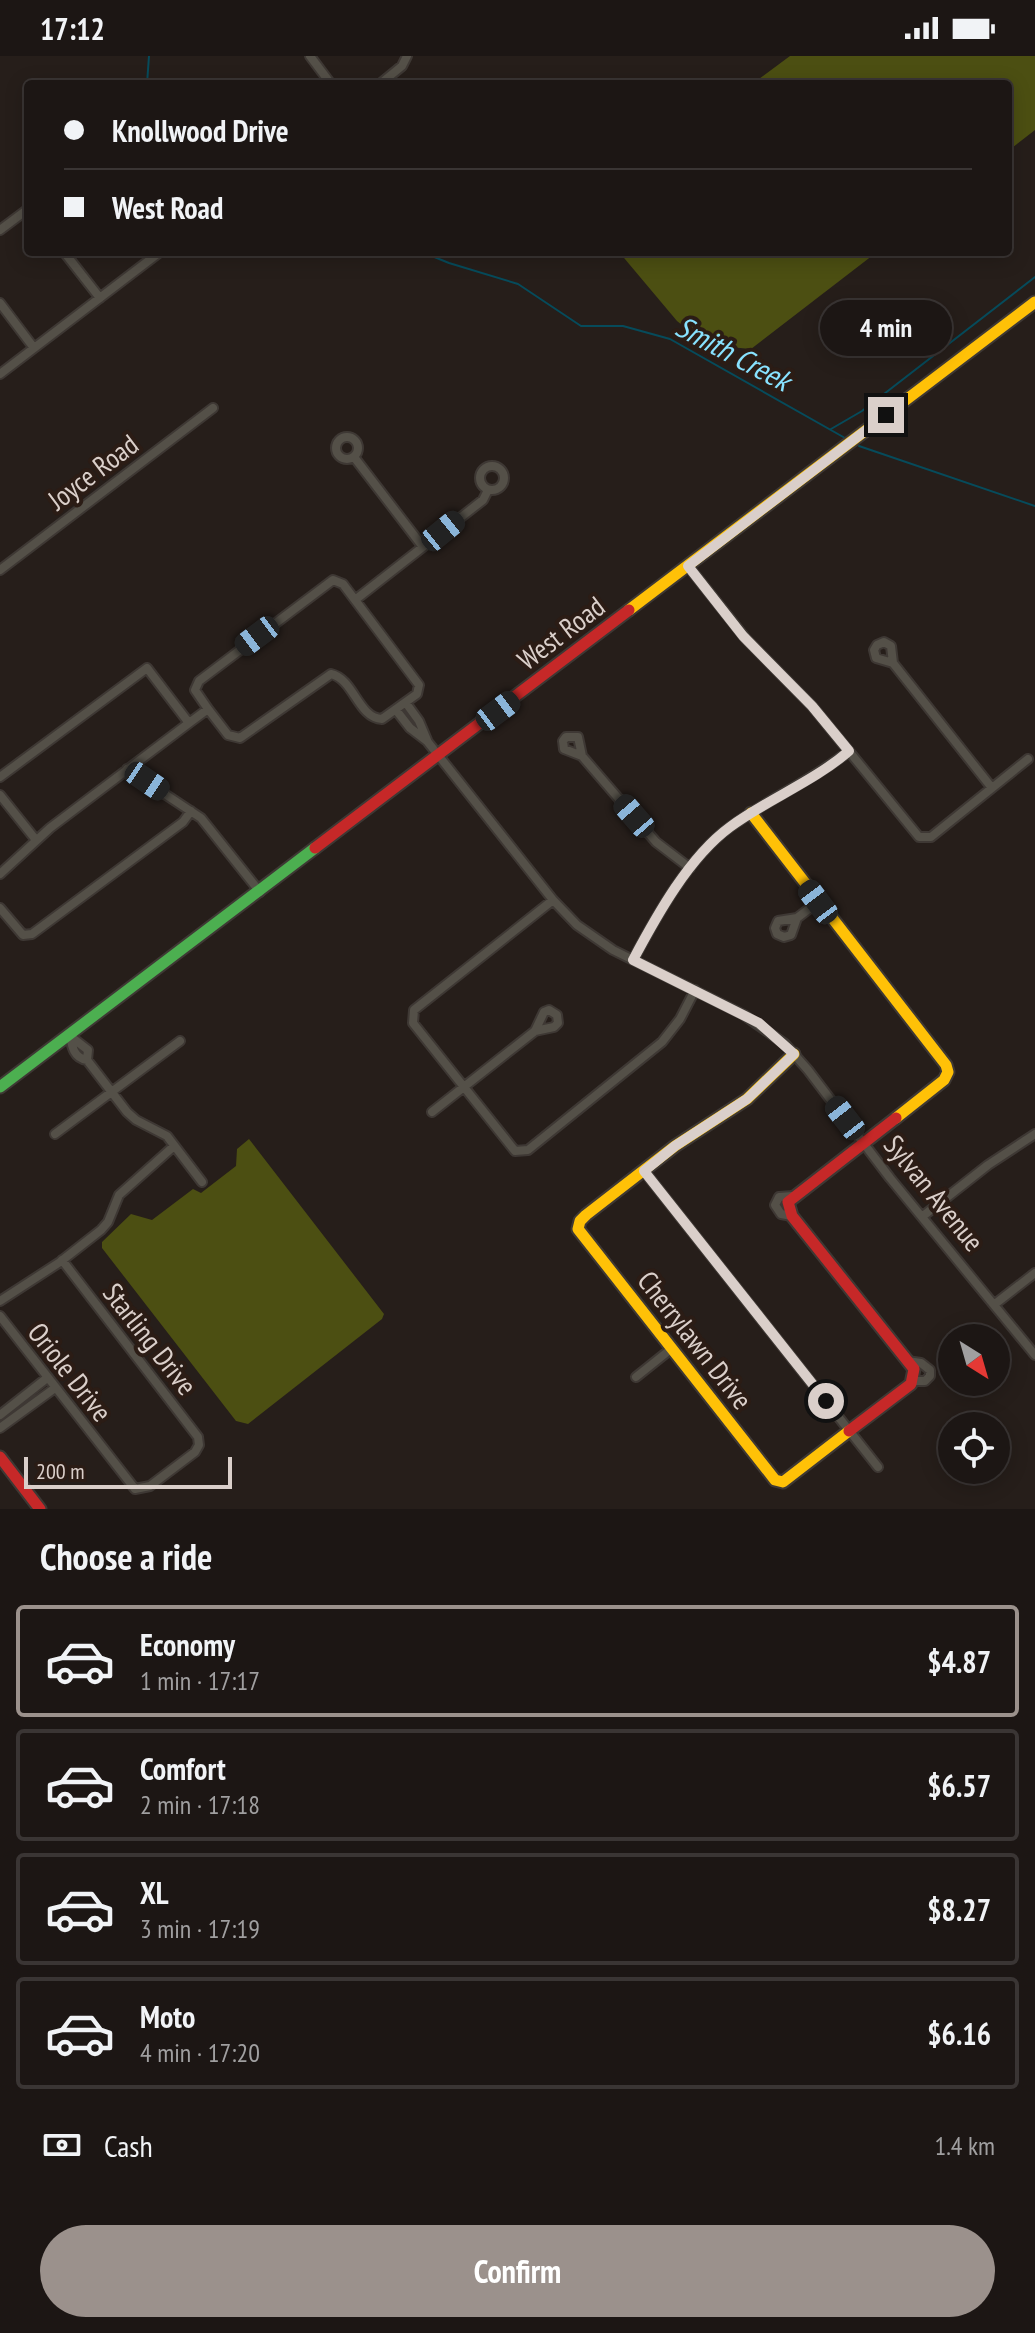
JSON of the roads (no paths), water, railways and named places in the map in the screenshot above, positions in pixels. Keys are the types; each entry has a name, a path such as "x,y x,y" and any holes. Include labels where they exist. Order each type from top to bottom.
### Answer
{"street":[{"path":"310,56 328,80"},
{"path":"385,80 402,66 407,56"},
{"path":"0,230 24,212"},
{"path":"67,256 100,298"},
{"path":"0,374 155,256"},
{"name":"West Road","path":"0,1087 1035,302"},
{"path":"0,303 34,348"},
{"name":"Joyce Road","path":"0,570 213,408"},
{"path":"354,457 423,547"},
{"path":"355,600 483,500 488,490"},
{"path":"688,566 743,636 812,706 915,834 923,839 931,837 1028,759"},
{"path":"333,580 339,582 355,600 418,681 419,691 386,718 373,718 342,679 333,674 326,675 240,738 228,735 195,690 199,681 333,580"},
{"path":"893,663 992,788"},
{"path":"0,777 147,668 189,723"},
{"path":"406,703 419,721 427,741"},
{"path":"0,874 36,840 208,709"},
{"path":"396,710 410,728 427,741"},
{"name":"Sylvan Avenue","path":"427,741 553,900 588,934 759,1023 794,1054 1035,1355"},
{"path":"633,960 690,868 711,842 751,813 818,775 849,751"},
{"path":"582,756 656,842 690,868"},
{"path":"127,769 207,825 260,892"},
{"path":"0,795 36,840"},
{"path":"0,908 18,932 32,934 183,822 191,811"},
{"path":"751,813 946,1065 948,1072 944,1080 863,1141 791,1206 914,1369 914,1379 850,1432"},
{"path":"553,900 414,1010 412,1017 413,1023 511,1148 519,1152 528,1150 657,1047 680,1019 695,990"},
{"path":"797,918 818,902"},
{"path":"432,1112 535,1031"},
{"path":"70,1036 88,1050 87,1060 131,1116 167,1136 202,1182"},
{"path":"55,1134 180,1041"},
{"path":"794,1054 747,1099 675,1146 644,1171 878,1467"},
{"path":"923,1216 988,1165 1035,1134"},
{"path":"0,1301 101,1230 108,1222 119,1195 174,1146"},
{"name":"Cherrylawn Drive","path":"644,1171 579,1224 580,1234 775,1480 787,1481 850,1432"},
{"name":"Starling Drive","path":"62,1260 198,1437 199,1445 195,1452 150,1486 137,1490"},
{"path":"995,1304 1035,1273"},
{"name":"Oriole Drive","path":"0,1316 137,1490"},
{"path":"636,1377 671,1349"},
{"path":"0,1415 47,1378"},
{"path":"0,1428 55,1388"},
{"path":"0,1457 40,1509"}],"waterway":[{"name":"Smith Creek","path":"147,80 149,56"},
{"name":"Smith Creek","path":"432,256 518,284 581,326 623,326 670,339 845,438"},
{"path":"831,429 862,411 1035,277"},
{"name":"Smith Creek","path":"859,446 1035,506"}]}
